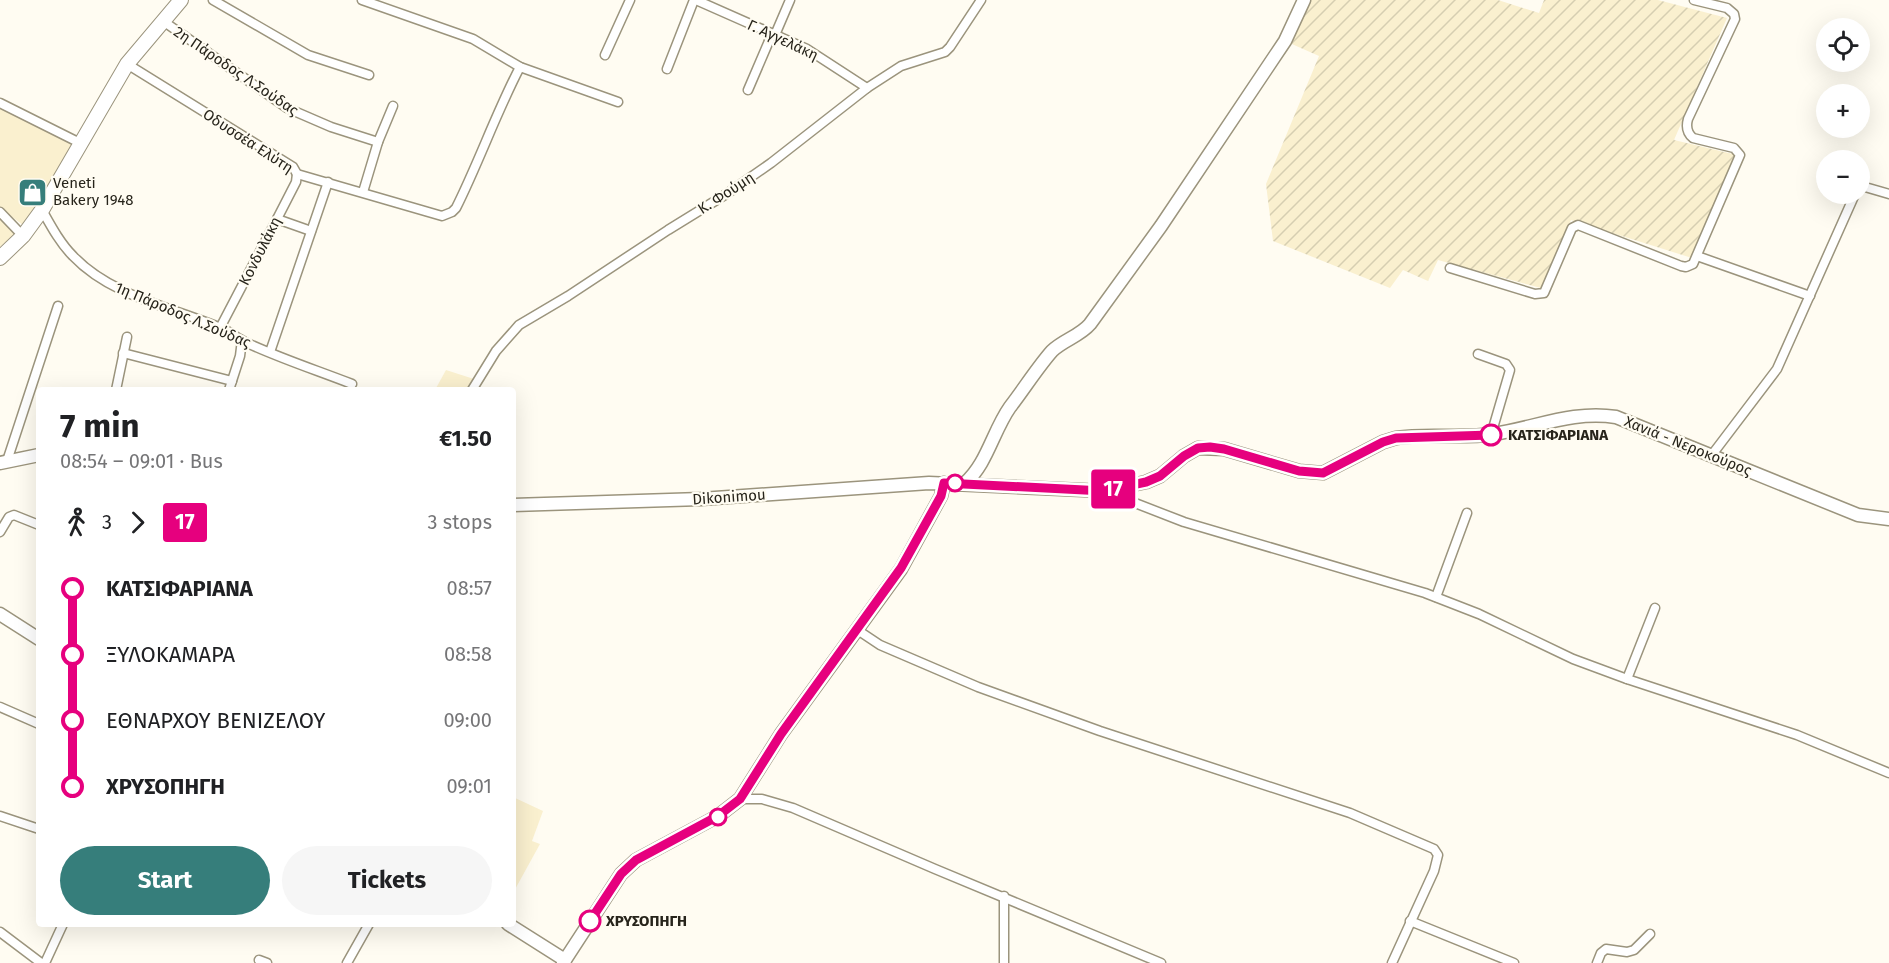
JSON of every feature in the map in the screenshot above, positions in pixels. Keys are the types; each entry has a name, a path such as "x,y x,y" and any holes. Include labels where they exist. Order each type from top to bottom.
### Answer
{"main road":[{"path":"0,258 23,236 42,210 127,64 181,0"},
{"path":"965,483 976,474 995,432 1052,351 1085,330 1136,262 1201,168 1284,40 1304,0"},
{"name":"Χανιά - Νεροκούρος","path":"965,483 1104,491 1153,479 1198,448 1224,449 1299,471 1323,473 1383,442 1396,438 1491,435 1580,415 1598,414 1616,417 1858,515 1889,519"},
{"path":"4,462 36,456"},
{"path":"512,927 564,962 621,874 636,860 718,816 740,799 781,734 901,568 941,496 944,483"},
{"name":"Dikonimou","path":"516,505 701,499 965,483"},
{"path":"1,618 36,633"}],"street":[{"path":"213,0 308,55 369,75"},
{"path":"362,0 473,39 520,67 618,102"},
{"path":"605,55 630,0"},
{"path":"667,69 695,0"},
{"name":"Γ. Αγγελάκη","path":"695,0 807,50 867,88"},
{"path":"748,90 790,0"},
{"name":"Κ. Φούμη","path":"474,387 496,351 519,325 568,296 771,164 867,88 901,66 945,52 981,0"},
{"path":"1450,268 1535,294 1544,293 1572,228 1578,225 1686,267 1693,264 1740,155 1734,148 1693,138 1687,129 1688,119 1735,19 1734,14 1727,8 1694,0"},
{"name":"2η Πάροδος Λ.Σούδας","path":"163,21 287,108 314,121 378,142"},
{"name":"Οδυσσέα Ελύτη","path":"127,64 293,167 297,174 437,216 447,216 456,208 475,171 508,89 520,67"},
{"path":"0,103 80,143"},
{"path":"363,192 378,142 393,106"},
{"name":"Κονδυλάκη","path":"220,328 296,182 297,174"},
{"path":"270,352 328,182"},
{"path":"1870,188 1889,195"},
{"path":"1711,456 1777,369 1851,204"},
{"name":"1η Πάροδος Λ.Σούδας","path":"42,210 58,237 75,258 110,283 220,328 270,352 352,384"},
{"path":"0,212 23,236"},
{"path":"277,219 311,231"},
{"path":"1697,256 1810,296"},
{"path":"4,462 58,306"},
{"path":"117,387 127,337"},
{"path":"231,387 240,356 242,340"},
{"path":"123,353 232,381"},
{"path":"1478,354 1506,364 1510,370 1491,435"},
{"path":"1104,491 1184,522 1436,597 1479,614 1573,659 1797,735 1889,773"},
{"path":"1436,597 1467,513"},
{"path":"0,532 9,517 14,515 36,524"},
{"path":"1627,679 1655,608"},
{"path":"856,629 880,645 978,687 1100,731 1338,809 1434,849 1438,855 1434,871 1392,963"},
{"path":"0,706 36,723"},
{"path":"740,799 762,799 794,808 1161,963"},
{"path":"0,816 36,828"},
{"path":"1004,896 1004,963"},
{"path":"1410,921 1514,963"},
{"path":"45,963 62,927"},
{"path":"346,963 366,927"},
{"path":"0,933 41,963"},
{"path":"1597,963 1601,953 1606,949 1626,952 1634,950 1650,934"}],"shaded area":[{"path":"1304,0 1498,0 1539,13 1544,0 1658,0 1727,18 1674,140 1737,155 1692,258 1571,220 1541,288 1438,260 1428,281 1403,270 1390,288 1273,241 1266,184 1319,56 1285,41"},
{"path":"2,105 73,145 23,225 0,208 0,109"},
{"path":"0,218 15,234 0,247"},
{"path":"446,370 477,380 473,387 437,387"},
{"path":"516,798 543,811 532,841 540,844 516,888"}],"bus line":[{"name":"17","path":"590,921 621,874 636,860 718,816 740,799 781,734 901,568 941,496 944,483 1104,491 1146,482 1160,476 1184,456 1198,448 1210,447 1299,471 1323,473 1383,442 1396,438 1491,435"}],"place":[{"name":"Veneti Bakery 1948","path":"32,192"},
{"name":"ΚΑΤΣΙΦΑΡΙΑΝΑ","path":"1491,435"},
{"name":"ΧΡΥΣΟΠΗΓΗ","path":"590,921"}]}
